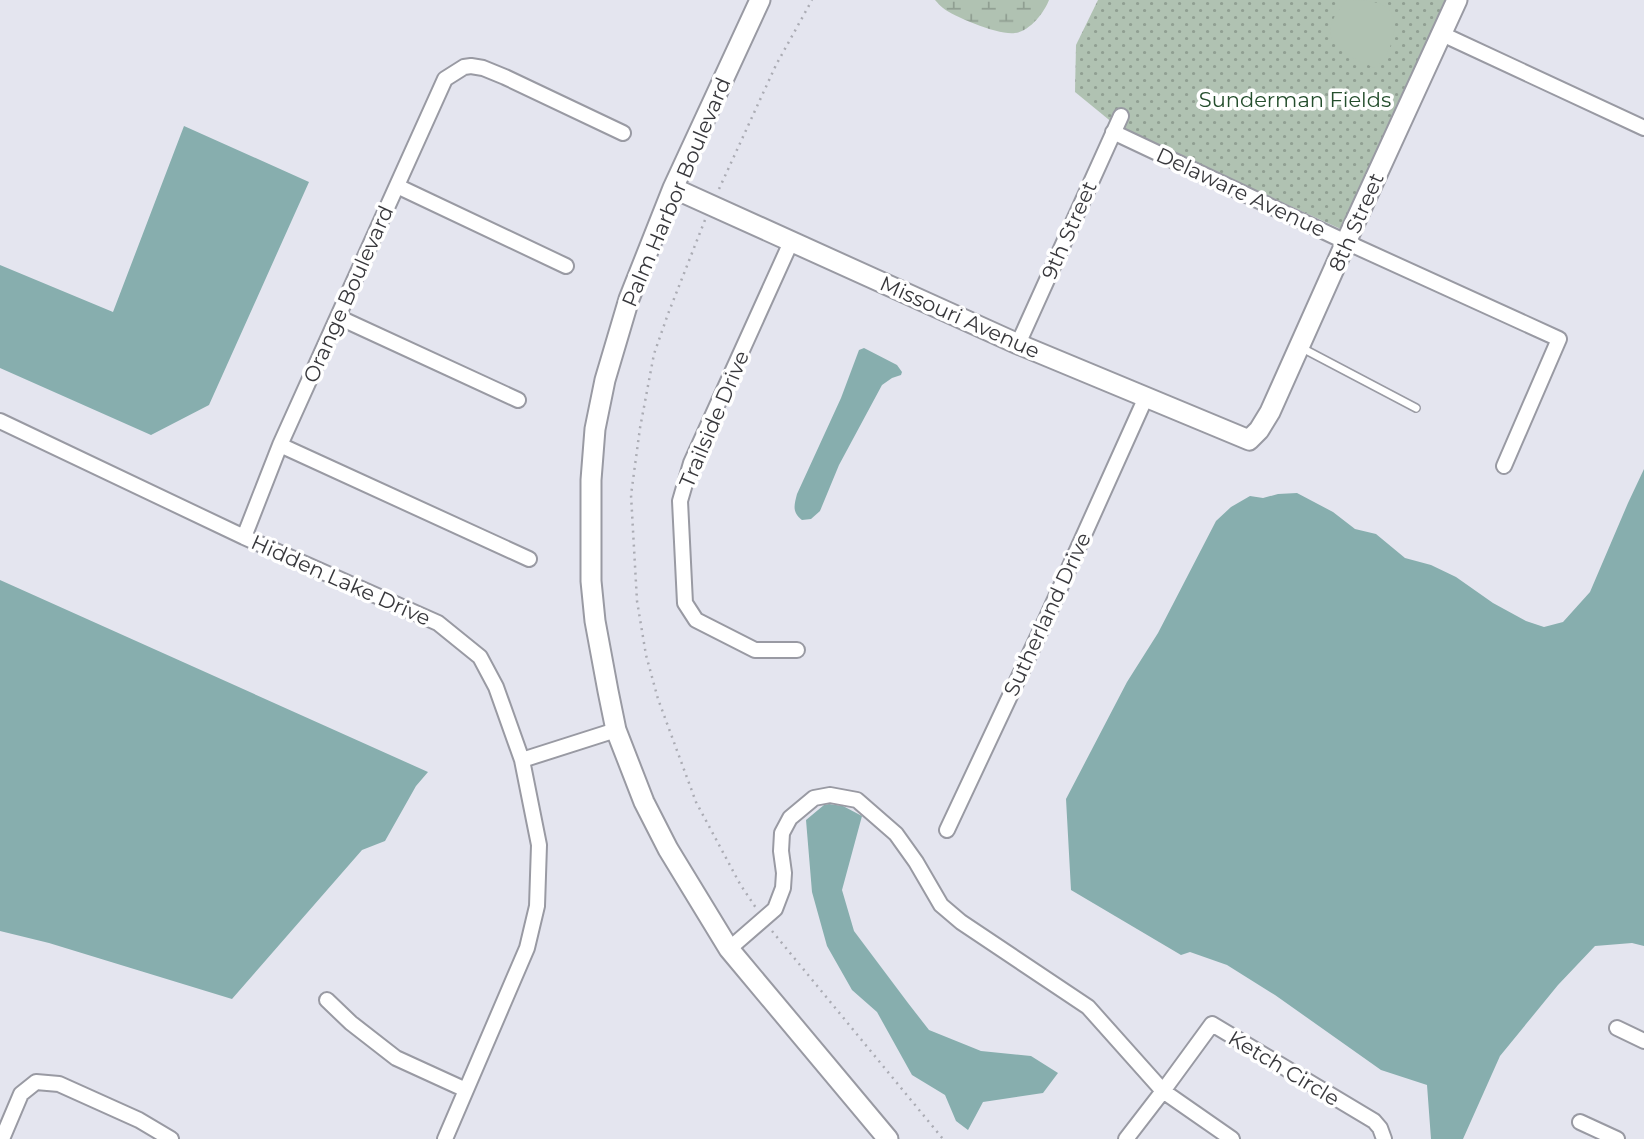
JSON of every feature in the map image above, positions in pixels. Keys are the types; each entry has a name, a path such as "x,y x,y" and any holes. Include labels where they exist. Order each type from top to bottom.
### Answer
{"main road":[{"name":"Palm Harbor Boulevard","path":"760,0 673,188 629,299 606,380 596,429 591,480 595,621 617,730 644,802 668,849 729,949 888,1139"},
{"name":"8th Street","path":"1249,440 1270,412 1457,0"},
{"name":"Missouri Avenue","path":"673,188 1018,344 1249,440"}],"street":[{"path":"1442,34 1644,128"},
{"name":"Orange Boulevard","path":"244,537 279,445 445,79 464,67 483,68 623,133"},
{"name":"9th Street","path":"1018,344 1121,116"},
{"name":"Delaware Avenue","path":"1113,132 1559,339 1504,466"},
{"path":"397,186 566,266"},
{"name":"Trailside Drive","path":"791,242 691,463 680,501 685,603 696,620 755,650 797,650"},
{"path":"338,317 518,400"},
{"name":"Sutherland Drive","path":"947,830 1146,397"},
{"name":"Hidden Lake Drive","path":"0,421 244,537 438,624 480,657 496,687 523,760 539,845 537,906 527,948 445,1139"},
{"path":"279,445 529,559"},
{"path":"523,760 617,730"},
{"path":"729,949 775,909 783,888 784,873 780,851 782,832 790,818 814,798 830,795 856,800 896,834 941,905 961,922 1088,1007 1163,1091 1232,1139"},
{"path":"327,1000 351,1023 396,1058 466,1090"},
{"name":"Ketch Circle","path":"1126,1139 1212,1024 1374,1121 1384,1139"},
{"path":"1617,1028 1644,1041"},
{"path":"2,1139 21,1094 36,1082 59,1084 138,1120 171,1139"},
{"path":"1580,1122 1617,1139"}],"lane":[{"path":"1299,347 1416,408"}],"path":[{"path":"811,0 776,65 711,205 668,314 650,372 639,428 631,495 637,601 646,655 658,699 696,802 740,884 763,919 943,1139"}],"green space":[{"path":"935,0 1049,0 1031,25 1021,32 1008,33 967,21 949,12"},
{"name":"Sunderman Fields","path":"1098,0 1453,0 1345,231 1119,128 1075,92 1076,45"},
{"path":"1347,0 1380,4 1393,15 1392,41 1385,57 1375,68 1350,56 1334,43 1331,25 1336,13"}],"shaded area":[{"path":"184,126 309,182 209,405 151,435 0,368 0,265 113,312"},
{"path":"864,348 897,365 901,375 882,385 839,465 820,511 811,519 802,520 795,509 797,494 841,398 859,350"},
{"path":"1644,469 1644,946 1632,943 1595,946 1558,985 1500,1056 1463,1139 1431,1139 1427,1085 1381,1070 1275,995 1227,965 1190,952 1181,955 1071,890 1066,799 1127,682 1158,633 1216,521 1231,507 1250,496 1263,498 1297,493 1333,512 1355,529 1376,534 1405,558 1431,565 1456,577 1493,603 1526,621 1544,627 1563,622 1590,592"},
{"path":"0,580 428,772 416,786 385,841 362,850 232,999 49,943 0,931"},
{"path":"829,804 843,806 862,816 842,890 854,931 929,1030 981,1051 1031,1056 1058,1073 1043,1093 983,1102 968,1130 956,1121 945,1095 912,1075 877,1012 852,990 827,946 812,892 806,820"}]}
